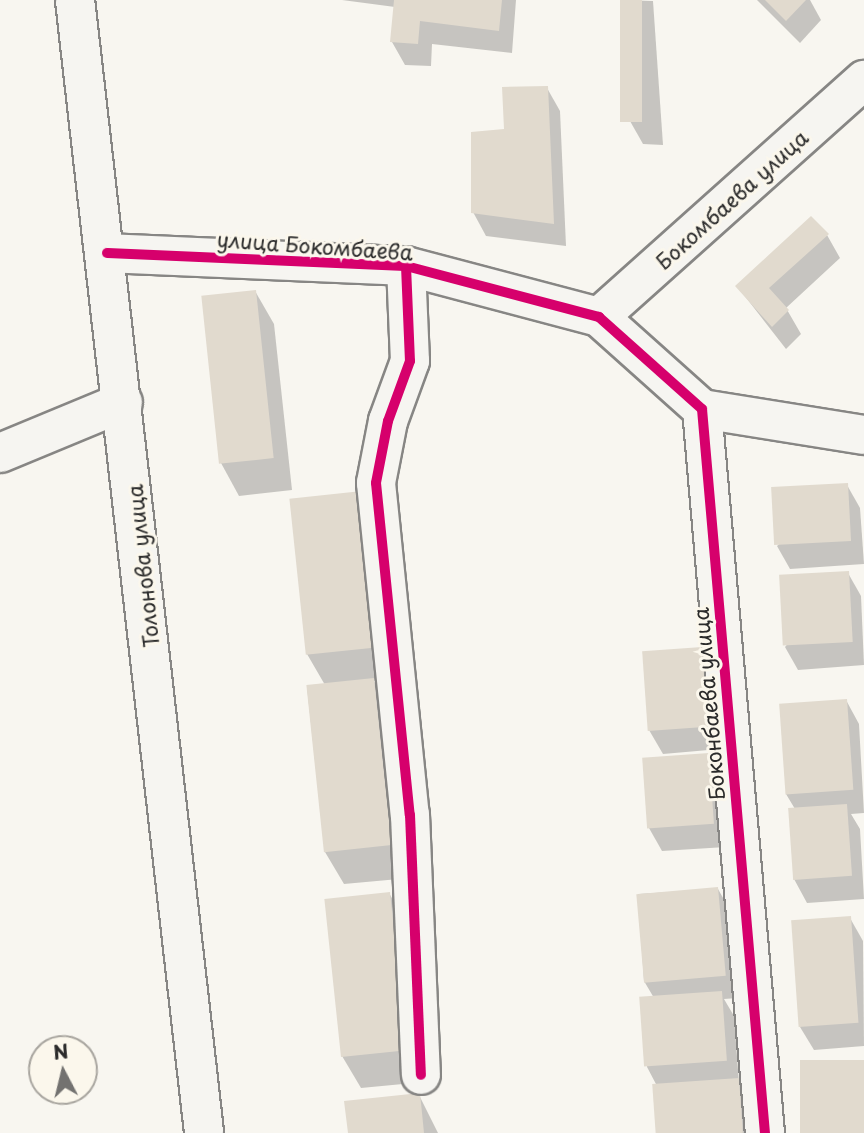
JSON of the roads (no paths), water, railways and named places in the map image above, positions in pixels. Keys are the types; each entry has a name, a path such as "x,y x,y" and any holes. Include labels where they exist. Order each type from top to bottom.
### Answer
{"street":[{"name":"Толонова улица","path":"75,0 107,253 204,1133"},
{"name":"Бокомбаева улица","path":"598,317 864,80"},
{"name":"улица Бокомбаева","path":"107,253 406,266 598,317"},
{"path":"406,266 410,361 388,421 376,483 410,815 421,1075"},
{"path":"598,317 702,409 864,436"},
{"path":"0,453 123,402"},
{"name":"Боконбаева улица","path":"702,409 765,1133"}]}
